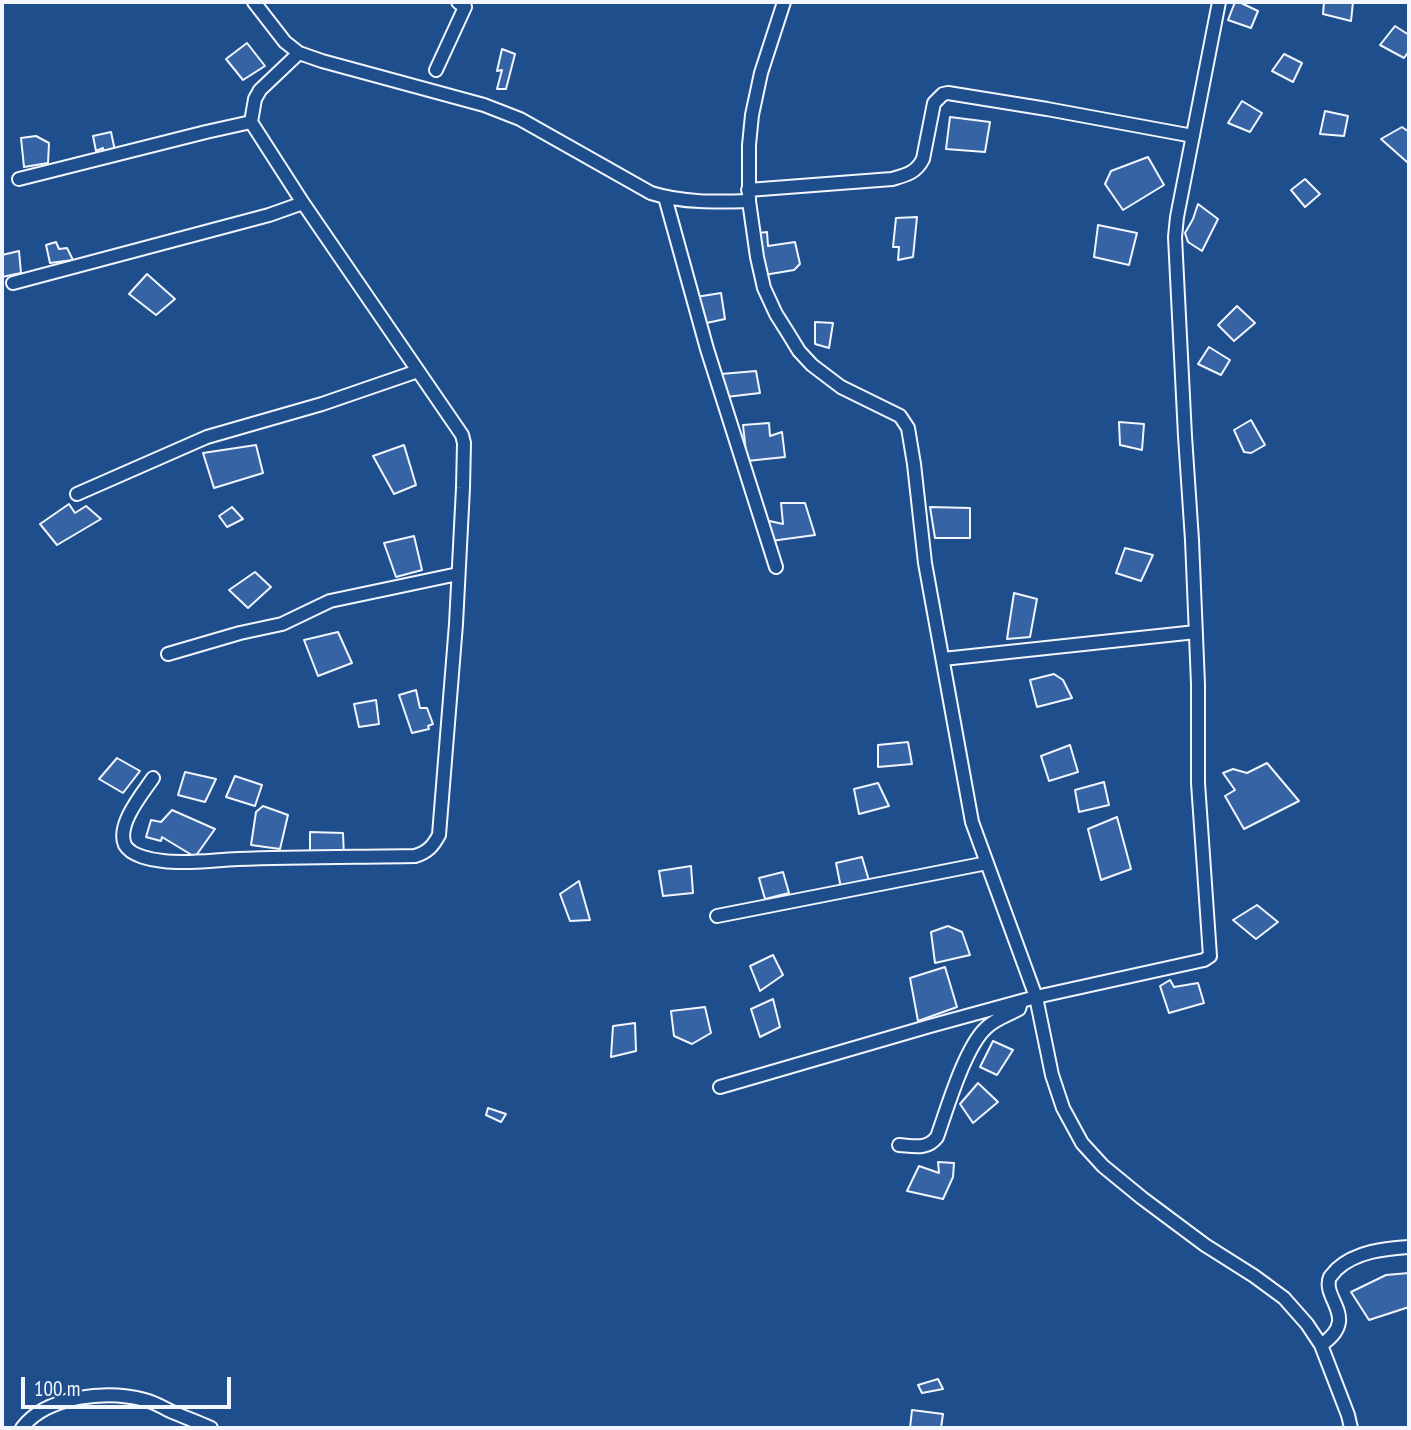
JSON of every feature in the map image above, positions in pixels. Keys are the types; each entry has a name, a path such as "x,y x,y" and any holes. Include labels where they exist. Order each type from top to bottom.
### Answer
{"street":[{"path":"254,2 285,42 299,53 484,106 520,119 651,193 687,201 892,179 909,174 919,167 923,159 934,103 948,93 1193,136"},
{"path":"784,2 761,73 752,115 748,196 764,288 776,314 799,351 812,365 841,387 900,416 908,428 925,563 969,810 977,840 1036,997 1052,1075 1063,1108 1082,1143 1103,1166 1205,1245 1284,1298 1321,1345 1349,1415 1351,1428"},
{"path":"720,1087 1021,1001 1204,960 1210,956 1198,783 1196,632 1175,237 1219,2"},
{"path":"436,70 463,3"},
{"path":"153,778 124,825 125,844 130,851 161,861 415,856 425,853 439,835 458,574 463,435 303,203 251,122 255,99 260,90 299,53"},
{"path":"19,179 251,122"},
{"path":"665,197 707,349 776,567"},
{"path":"13,283 269,215 303,203"},
{"path":"77,494 207,437 322,404 418,371"},
{"path":"168,654 282,624 330,601 458,574"},
{"path":"943,659 1196,632"},
{"path":"717,916 987,863"},
{"path":"899,1145 920,1147 933,1143 962,1069 980,1034 995,1020 1019,1009 1021,1001"},
{"path":"1321,1345 1336,1331 1339,1319 1329,1287 1330,1278 1335,1271 1346,1262 1367,1252 1409,1247"},
{"path":"22,1428 53,1404 107,1395 148,1401 211,1428"}],"building":[{"path":"1235,2 1258,11 1251,28 1228,20"},
{"path":"1324,2 1353,2 1351,21 1323,14"},
{"path":"1395,26 1409,35 1409,51 1404,58 1380,45"},
{"path":"247,43 265,66 243,80 226,59"},
{"path":"502,49 515,54 506,89 497,89 502,70 497,71"},
{"path":"1284,54 1302,63 1293,82 1272,71"},
{"path":"1242,101 1262,113 1250,132 1228,123"},
{"path":"1325,111 1348,116 1344,136 1320,134"},
{"path":"950,117 990,122 985,152 946,149"},
{"path":"1402,127 1409,132 1407,162 1381,139"},
{"path":"111,132 115,151 104,155 103,148 96,151 93,136"},
{"path":"36,136 49,143 48,163 24,167 21,138"},
{"path":"1148,157 1164,185 1123,210 1105,184 1111,171"},
{"path":"1305,179 1320,194 1305,207 1291,190"},
{"path":"1198,204 1218,219 1202,251 1188,242 1185,233"},
{"path":"917,217 913,257 898,260 899,247 893,247 896,218"},
{"path":"1098,225 1137,233 1129,265 1094,257"},
{"path":"767,232 768,246 795,242 800,264 794,270 764,275 759,233"},
{"path":"56,242 59,249 67,248 73,260 50,263 46,245"},
{"path":"19,251 21,273 2,277 2,255"},
{"path":"147,274 175,299 156,315 129,294"},
{"path":"721,293 725,319 702,324 696,297"},
{"path":"1237,306 1255,323 1234,341 1218,325"},
{"path":"815,322 833,323 829,348 815,344"},
{"path":"1209,347 1230,360 1221,375 1198,364"},
{"path":"756,371 760,393 726,397 721,374"},
{"path":"1251,420 1265,445 1251,453 1244,452 1234,430"},
{"path":"1119,422 1144,424 1142,450 1120,445"},
{"path":"769,423 770,436 782,432 785,457 747,461 743,425"},
{"path":"256,445 263,473 214,488 203,453"},
{"path":"404,445 416,485 394,494 373,456"},
{"path":"781,503 805,503 815,535 771,541 765,520 783,524"},
{"path":"69,504 75,513 86,506 101,519 57,545 40,524"},
{"path":"232,507 243,519 227,527 219,516"},
{"path":"930,507 970,508 970,538 935,538"},
{"path":"414,536 422,570 396,577 384,543"},
{"path":"1125,548 1153,555 1141,581 1116,573"},
{"path":"255,572 271,587 248,608 229,590"},
{"path":"1014,593 1037,599 1030,637 1007,639"},
{"path":"338,632 352,663 318,676 304,640"},
{"path":"1054,674 1063,680 1072,698 1037,707 1030,680"},
{"path":"416,690 420,708 427,708 433,724 428,726 429,729 412,733 399,695"},
{"path":"376,700 379,724 359,727 354,704"},
{"path":"908,742 912,764 878,767 878,745"},
{"path":"1070,745 1078,772 1049,781 1041,756"},
{"path":"117,758 140,771 123,793 99,779"},
{"path":"1267,763 1299,801 1244,829 1225,796 1235,790 1223,773 1233,769 1247,773"},
{"path":"185,772 216,779 205,802 178,795"},
{"path":"235,776 262,785 255,806 226,797"},
{"path":"1104,782 1109,805 1079,812 1075,790"},
{"path":"878,783 889,806 859,814 854,789"},
{"path":"263,806 288,815 280,849 251,845 256,812"},
{"path":"172,810 215,829 195,857 162,837 161,841 146,837 151,820 161,822"},
{"path":"1117,817 1131,869 1101,880 1088,829"},
{"path":"310,832 343,833 344,857 310,856"},
{"path":"862,857 870,884 841,888 836,863"},
{"path":"691,866 693,893 663,896 659,871"},
{"path":"783,872 789,893 765,899 759,878"},
{"path":"579,881 590,920 570,921 560,894"},
{"path":"1257,905 1278,922 1256,939 1233,920"},
{"path":"948,926 962,932 970,955 935,963 931,932"},
{"path":"773,955 783,975 760,991 750,966"},
{"path":"945,967 957,1007 918,1021 910,978"},
{"path":"1170,980 1174,987 1198,983 1204,1003 1169,1013 1160,986"},
{"path":"773,999 780,1027 760,1037 751,1009"},
{"path":"705,1007 711,1033 692,1044 674,1036 671,1011"},
{"path":"635,1023 636,1051 611,1057 613,1026"},
{"path":"993,1041 1013,1050 997,1075 980,1067"},
{"path":"978,1083 998,1102 973,1123 960,1104"},
{"path":"488,1108 506,1114 501,1122 486,1115"},
{"path":"938,1162 954,1163 953,1177 943,1199 907,1191 919,1166 939,1173"},
{"path":"1409,1273 1409,1307 1369,1320 1351,1292 1386,1275"},
{"path":"938,1379 943,1389 922,1393 918,1385"},
{"path":"912,1410 943,1414 941,1428 910,1428"}]}
